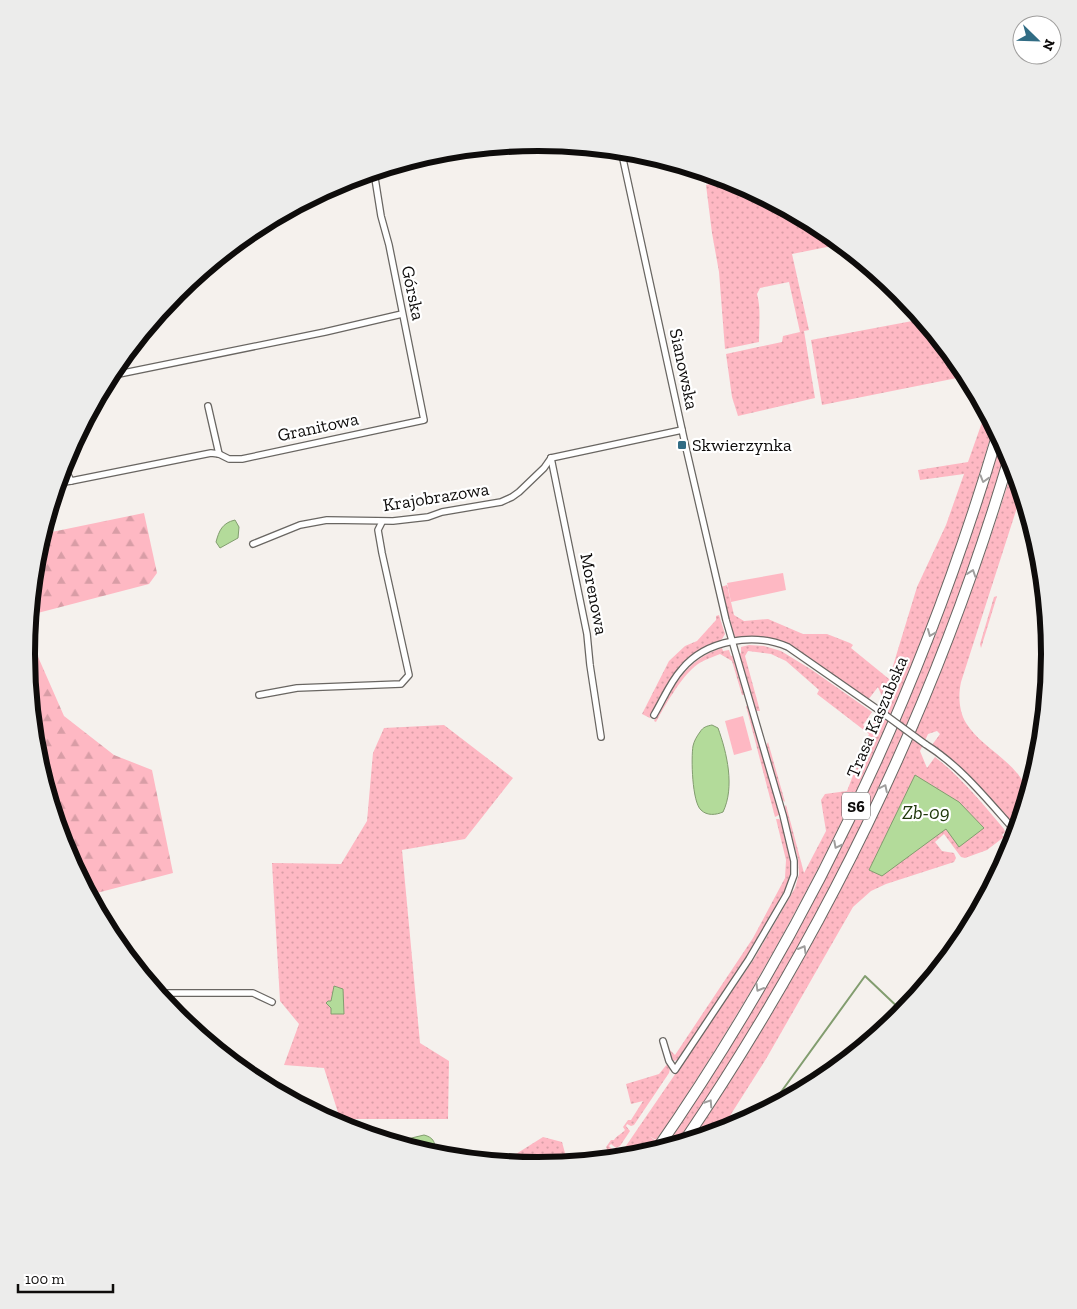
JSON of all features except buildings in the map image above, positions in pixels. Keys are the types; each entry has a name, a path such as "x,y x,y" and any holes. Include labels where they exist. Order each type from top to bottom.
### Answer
{"highway":[{"name":"Trasa Kaszubska","path":"661,1143 710,1068 792,931 839,841 874,768 912,681 940,610 995,443"},
{"name":"Trasa Kaszubska","path":"689,1135 741,1053 809,938 891,775 958,612 1006,467"}],"street":[{"name":"Sianowska","path":"623,158 720,594 732,642 783,815 793,854 794,875 788,894 750,959 675,1070 663,1041"},
{"name":"Górska","path":"375,179 381,216 424,420"},
{"path":"121,374 402,314"},
{"path":"208,406 219,454"},
{"name":"Granitowa","path":"66,482 211,454 219,454 230,459 242,458 424,420"},
{"path":"551,458 682,430"},
{"name":"Krajobrazowa","path":"252,544 300,525 327,520 382,522 428,517 442,512 501,502 519,492 544,468 551,458"},
{"name":"Morenowa","path":"551,458 587,634 600,737"},
{"path":"68,475 71,481"},
{"path":"258,695 297,688 401,684 409,674 382,553 378,530 382,522"},
{"path":"654,715 673,681 687,663 708,649 742,640 772,640 788,647 947,759 970,780 1011,827"},
{"path":"166,993 253,993 272,1002"}],"green space":[{"path":"714,183 761,203 790,218 832,246 792,254 809,330 804,331 815,398 738,416 732,397 726,354 782,342 783,336 800,332 789,282 760,288 757,294 759,342 725,349 719,272 706,185"},
{"path":"915,321 938,348 959,378 822,405 811,340"},
{"path":"983,419 991,434 965,518 933,609 897,699 858,787 816,873 770,958 721,1041 656,1140 649,1136 656,1141 654,1144 623,1151 754,959 795,888 799,874 798,859 784,807 786,805 804,873 826,831 821,800 825,794 847,791 869,734 817,694 819,690 786,661 771,654 748,651 745,656 760,711 756,711 739,654 741,653 741,647 749,645 764,646 781,651 812,670 872,712 864,726 878,721 885,704 878,687 868,700 787,644 762,637 735,637 730,626 721,587 727,585 734,615 744,621 768,619 803,634 827,634 850,643 853,645 851,648 889,679 917,587 946,525 964,474 920,480 918,470 968,462"},
{"path":"997,447 1004,462 990,508 960,598 888,774 802,945 683,1137 667,1142 755,1004 805,917 839,851 901,717 954,578"},
{"path":"1010,478 1018,503 961,682 959,698 962,714 975,735 1012,767 1021,779 1024,787 1013,823 1010,823 973,779 932,745 940,734 937,731 928,734 920,751 927,768 935,757 954,773 1004,829 1005,832 1002,835 1004,837 987,850 965,858 961,857 944,834 935,842 942,851 954,853 956,858 954,862 886,884 871,891 853,907 766,1059 726,1122 697,1132 743,1061 791,981 878,815 917,730 952,643"},
{"path":"144,513 157,573 149,584 37,613 39,589 50,532"},
{"path":"783,573 786,590 731,602 727,583"},
{"path":"997,596 981,648 980,644 994,597"},
{"path":"719,615 725,634 720,640 721,642 702,649 684,662 671,679 650,718 642,714 669,661 685,646 697,641 716,620 716,616"},
{"path":"722,648 723,651 729,650 731,656 734,655 744,695 742,695 732,661 720,654 695,666 687,674 667,702 656,722 654,721 673,687 689,668 709,653"},
{"path":"35,650 64,716 114,755 152,770 173,873 95,893 73,847 52,785 39,720"},
{"path":"746,706 748,706 780,812 775,817"},
{"path":"743,716 752,750 734,755 725,721"},
{"path":"444,725 513,778 465,839 402,850 420,1043 449,1061 448,1119 344,1119 339,1117 324,1068 284,1065 299,1024 280,1001 272,863 341,864 367,821 373,753 384,728"},
{"path":"768,742 785,802 782,800 766,746"},
{"path":"776,819 782,821 793,868 789,885 750,956 678,1060 673,1061 666,1041 669,1049 675,1055 753,938 785,878 786,860"},
{"path":"668,1063 669,1073 634,1125 627,1124 626,1126 630,1131 620,1146 616,1148 611,1144 609,1146 615,1152 604,1154 611,1140 614,1140 625,1130 623,1127 628,1120 631,1120 643,1101 631,1104 626,1084 659,1074"},
{"path":"543,1137 562,1142 566,1157 538,1158 511,1157"}],"water":[{"path":"235,520 239,527 238,538 220,548 216,542 220,531 224,525"},
{"path":"712,725 718,728 727,759 729,781 727,802 723,812 717,814 706,813 701,810 696,798 693,780 692,760 694,742 701,730"},
{"name":"Zb-09","path":"915,775 959,802 984,828 959,847 946,829 882,876 869,870"},
{"path":"334,986 343,989 344,1014 331,1014 331,1008 326,1003 331,1001"},
{"path":"424,1135 433,1140 435,1147 408,1141 404,1140"}],"waterway":[{"path":"777,1098 865,976 898,1007"}],"place":[{"name":"Skwierzynka","path":"682,445"}]}
